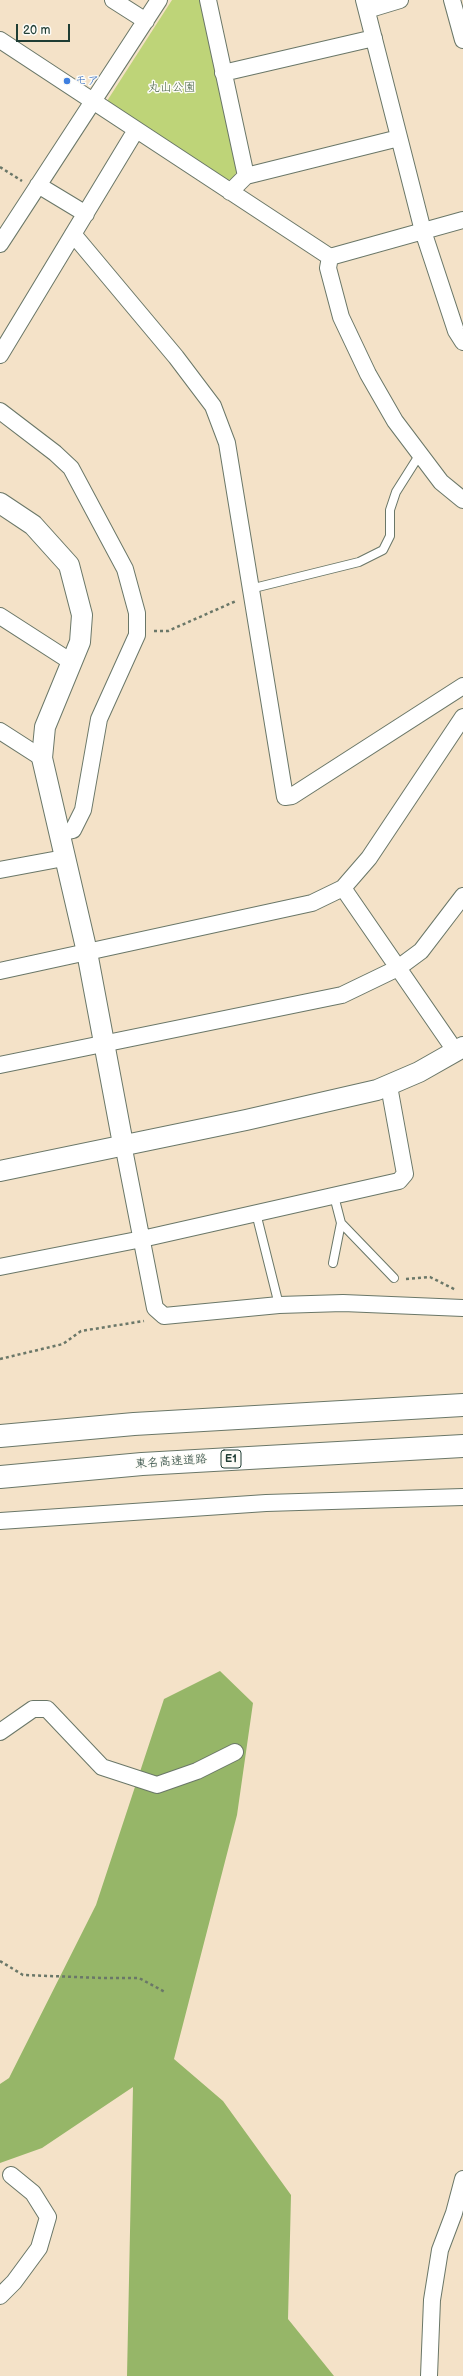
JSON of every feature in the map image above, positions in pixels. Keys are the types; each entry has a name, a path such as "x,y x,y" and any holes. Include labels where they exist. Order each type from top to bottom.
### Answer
{"highway":[{"path":"0,1436 134,1424 463,1405"},
{"name":"東名高速道路","path":"0,1477 142,1464 463,1446"}],"street":[{"path":"113,0 146,21"},
{"path":"0,244 159,0"},
{"path":"208,0 246,176"},
{"path":"400,0 365,5 423,231 456,331 463,342"},
{"path":"452,0 463,40"},
{"path":"224,73 374,38"},
{"path":"0,40 330,257 463,220"},
{"path":"0,355 136,130"},
{"path":"230,192 246,176 400,138"},
{"path":"37,187 86,214"},
{"path":"73,234 176,357 213,406 227,442 285,797 292,796 463,686"},
{"path":"330,257 328,268 341,317 368,374 395,421 441,482 463,500"},
{"path":"0,411 55,453 71,468 125,569 137,612 137,635 99,719 83,810 73,830 59,834"},
{"path":"0,503 33,525 69,565 82,614 80,642 73,663 45,727 42,758 87,952 155,1308 164,1316 280,1305 343,1303 461,1308"},
{"path":"0,616 73,663"},
{"path":"0,971 312,903 343,888 369,858 463,718"},
{"path":"0,731 42,758"},
{"path":"0,870 64,858"},
{"path":"0,1171 123,1144 253,1118 388,1086 460,1049 398,968 343,888"},
{"path":"0,1065 342,995 398,968 421,951 463,896"},
{"path":"0,1267 142,1239 400,1181 405,1174 388,1086"},
{"path":"0,1521 266,1503 463,1497"},
{"path":"0,1732 33,1709 47,1709 102,1767 156,1785 197,1771 235,1752"},
{"path":"0,2296 14,2282 39,2248 48,2217 33,2193 11,2176"},
{"path":"429,2376 432,2300 440,2250 454,2213 463,2179"}],"lane":[{"path":"251,592 359,562 383,550 390,536 390,510 396,492 420,454"},
{"path":"333,1263 341,1223 334,1196"},
{"path":"256,1213 280,1305"},
{"path":"341,1223 394,1278"}],"path":[{"path":"0,167 37,187"},
{"path":"153,629 156,632 168,631 251,592"},
{"path":"394,1278 398,1280 430,1277 458,1290 461,1308"},
{"path":"0,1359 63,1344 81,1332 144,1321"},
{"path":"0,1961 24,1975 139,1978 165,1992"}],"green space":[{"name":"丸山公園","path":"172,0 203,0 238,169 233,179 224,181 107,101"},
{"path":"220,1671 253,1703 237,1815 174,2059 223,2101 291,2195 288,2319 334,2376 127,2376 133,2087 42,2148 0,2163 0,2084 9,2078 96,1905 164,1699"}],"place":[{"name":"モア","path":"67,81"}]}
